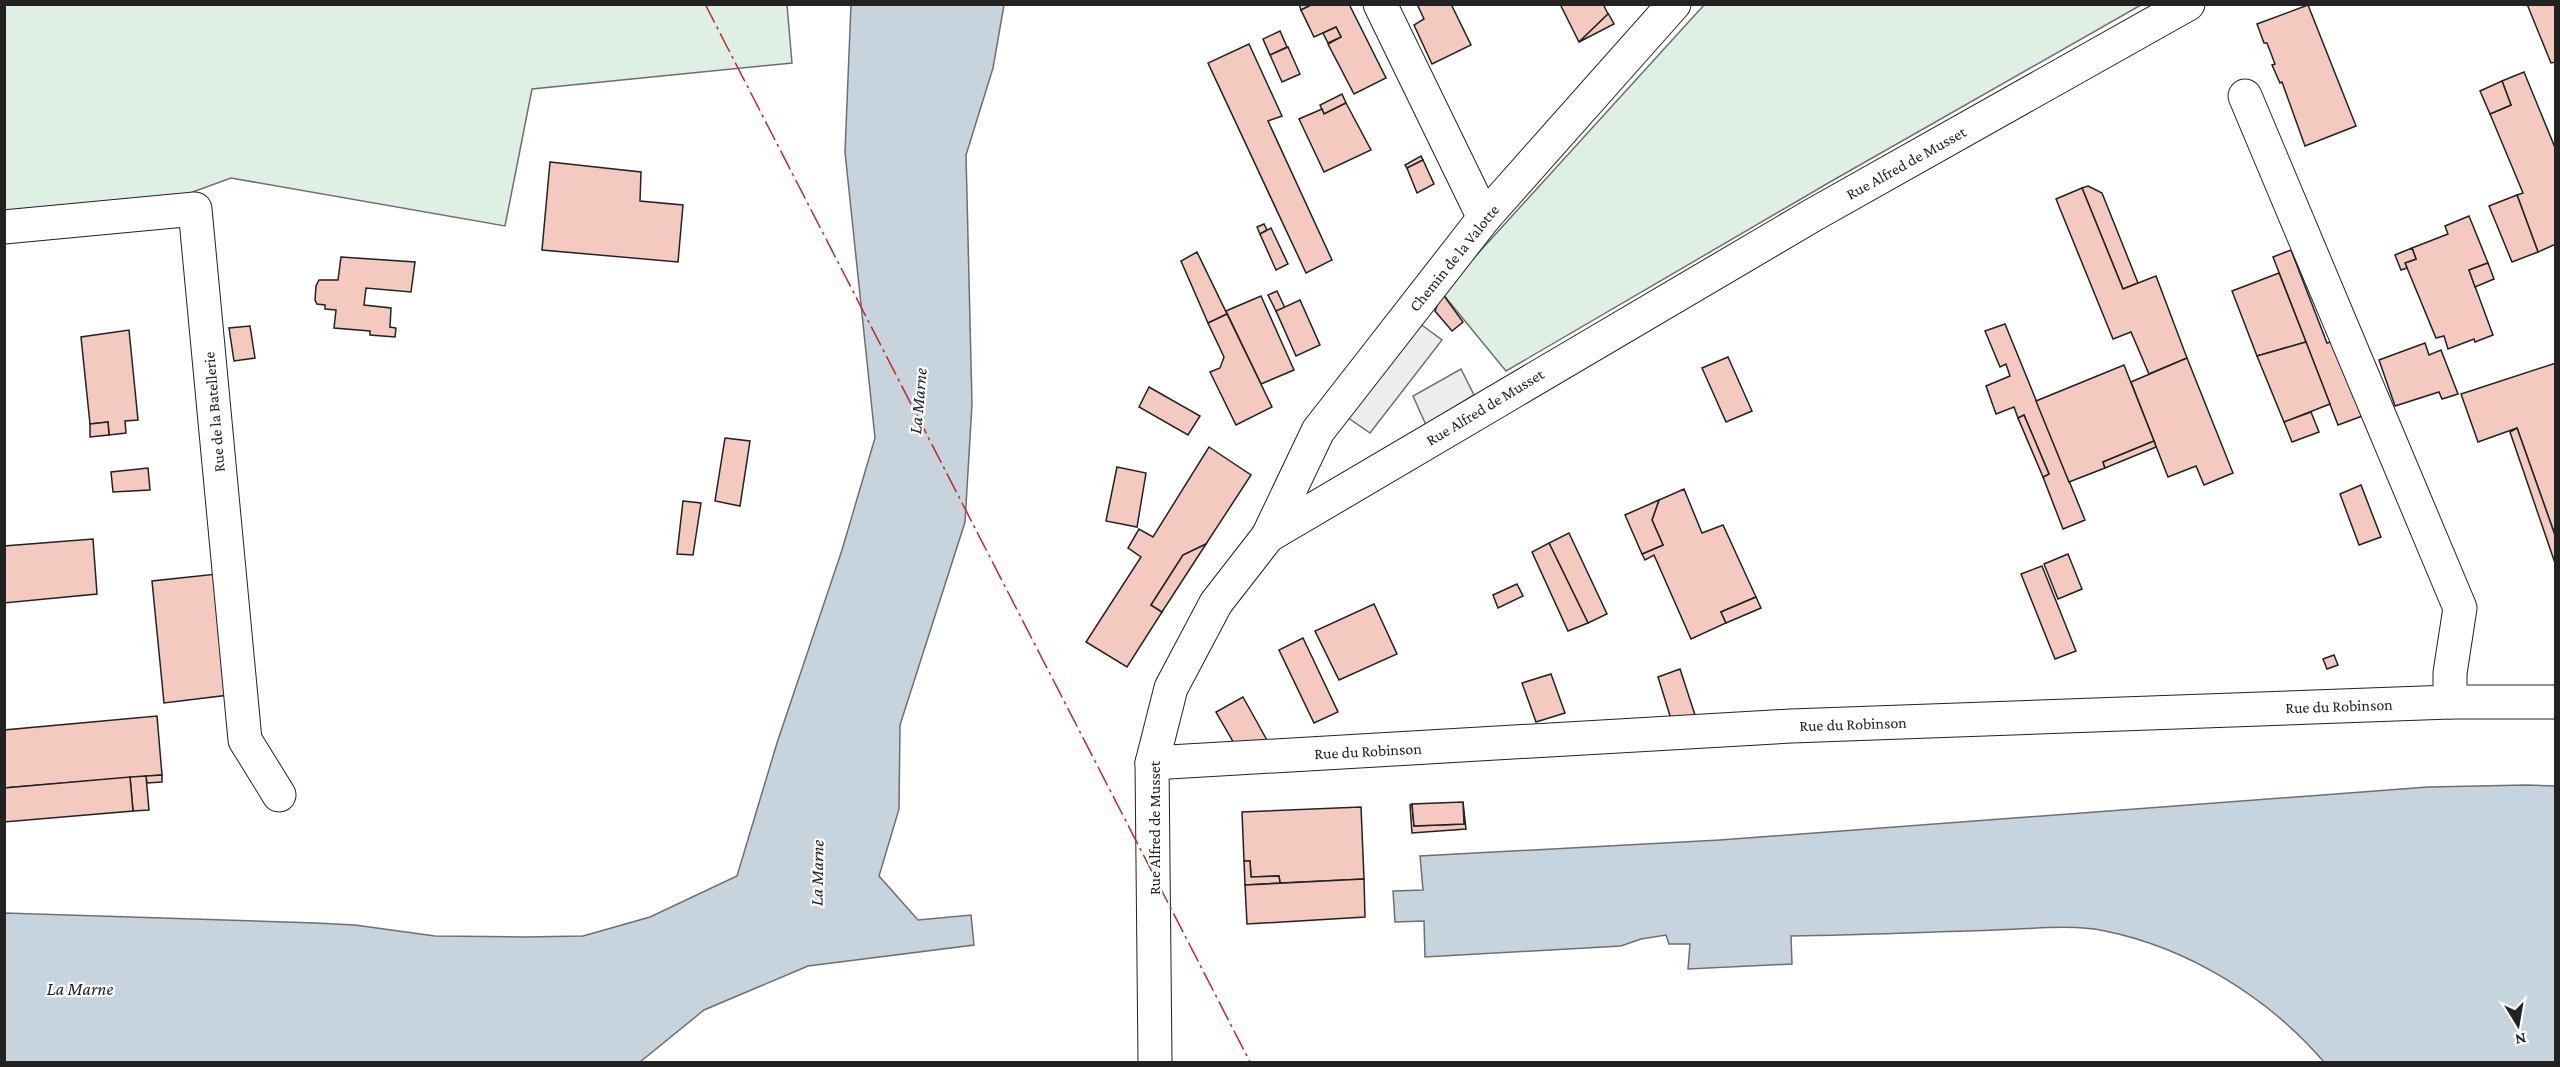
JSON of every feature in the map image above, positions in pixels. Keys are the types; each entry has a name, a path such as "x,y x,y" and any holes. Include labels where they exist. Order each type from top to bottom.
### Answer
{"street":[{"path":"1380,4 1484,218"},
{"name":"Chemin de la Valotte","path":"1268,536 1318,431 1484,218 1674,4"},
{"name":"Rue Alfred de Musset","path":"1155,1062 1152,763 1171,688 1216,603 1268,536 1814,215 2188,4"},
{"path":"2245,96 2460,608 2450,674 2450,702"},
{"name":"Rue de la Batellerie","path":"4,227 195,209 245,740 279,795"},
{"name":"Rue du Robinson","path":"1152,763 1791,726 2450,702 2556,702"}],"green space":[{"path":"5,5 787,5 792,63 532,89 505,226 231,178 179,197 5,212"},
{"path":"1704,5 2141,5 1830,182 1506,371 1442,293"}],"shaded area":[{"path":"1419,323 1442,340 1370,433 1347,417"},
{"path":"1461,369 1474,395 1426,425 1413,396"}],"water":[{"name":"La Marne","path":"851,5 1004,5 993,68 966,155 972,404 965,522 900,725 899,809 879,876 918,920 971,915 974,945 808,966 704,1010 640,1062 5,1062 5,913 355,925 435,936 583,936 650,917 737,876 777,743 842,550 875,438 845,152"},
{"path":"2555,786 2555,1062 2324,1062 2278,1017 2225,979 2167,950 2136,939 2092,929 2051,927 1791,936 1792,964 1688,969 1690,944 1669,944 1666,935 1641,939 1621,946 1425,957 1424,921 1395,922 1393,891 1423,890 1420,856 1720,840 2428,787"}],"building":[{"path":"1299,4 1313,4 1301,10"},
{"path":"1313,4 1349,4 1386,78 1354,94 1328,44 1341,37 1336,27 1314,37 1301,10"},
{"path":"1417,4 1451,4 1471,45 1432,64 1414,25 1424,19"},
{"path":"1560,4 1603,4 1608,14 1579,42"},
{"path":"2527,4 2556,4 2556,62 2551,63"},
{"path":"2308,5 2356,126 2305,146 2282,82 2280,83 2272,65 2275,64 2267,43 2264,43 2257,24"},
{"path":"1608,14 1614,24 1579,42"},
{"path":"1336,27 1341,37 1328,43 1323,33"},
{"path":"1280,31 1287,47 1270,55 1263,39"},
{"path":"1249,44 1282,116 1268,121 1332,260 1306,273 1208,63"},
{"path":"1288,47 1300,74 1282,82 1270,55"},
{"path":"2524,72 2556,150 2556,244 2538,252 2517,195 2523,193 2490,114 2511,105 2502,81"},
{"path":"2502,81 2511,105 2490,114 2480,91"},
{"path":"1342,94 1346,103 1324,114 1320,105"},
{"path":"1346,103 1371,150 1324,172 1299,119 1322,109 1324,114"},
{"path":"1421,156 1423,160 1407,168 1405,165"},
{"path":"1423,160 1434,184 1417,193 1407,168"},
{"path":"550,162 641,172 640,201 683,205 678,262 542,250"},
{"path":"2088,186 2102,193 2138,283 2123,289 2082,188"},
{"path":"2082,188 2123,289 2156,276 2187,358 2149,374 2131,332 2113,339 2056,199"},
{"path":"2517,195 2538,252 2512,262 2489,206"},
{"path":"2469,216 2488,263 2469,270 2493,335 2475,342 2474,339 2448,349 2444,336 2436,338 2405,263 2416,259 2412,248 2448,234 2445,226"},
{"path":"1264,224 1267,230 1260,234 1257,227"},
{"path":"1271,228 1288,264 1276,270 1260,234"},
{"path":"2412,248 2416,259 2405,263 2407,268 2401,270 2395,255"},
{"path":"2291,250 2327,343 2337,340 2365,415 2338,425 2273,257"},
{"path":"1197,252 1227,314 1208,323 1181,261"},
{"path":"341,257 415,262 411,292 366,288 364,305 391,308 390,327 396,328 395,337 370,335 370,331 334,328 336,310 325,309 325,305 317,304 316,286 319,280 338,280"},
{"path":"2488,263 2494,279 2475,287 2469,270"},
{"path":"2279,273 2306,342 2257,356 2232,291"},
{"path":"1277,291 1285,308 1276,311 1268,295"},
{"path":"1442,293 1463,322 1452,331 1435,311"},
{"path":"1261,296 1294,370 1261,384 1226,311"},
{"path":"1300,300 1320,345 1296,356 1276,311"},
{"path":"1227,314 1272,407 1236,425 1210,372 1220,368 1224,357 1208,323"},
{"path":"2005,324 2085,520 2063,529 2043,477 2049,474 2024,415 2018,418 2014,407 1996,414 1986,386 2010,376 2006,364 2000,367 1985,331"},
{"path":"250,326 255,358 234,361 229,328"},
{"path":"129,330 138,420 125,421 126,433 109,435 108,422 90,424 81,337"},
{"path":"2306,342 2330,404 2284,422 2257,356"},
{"path":"2425,343 2429,355 2441,350 2458,394 2442,399 2439,392 2395,406 2379,360"},
{"path":"1728,357 1752,411 1726,422 1702,368"},
{"path":"2187,358 2233,473 2204,485 2196,466 2168,477 2131,382"},
{"path":"2556,363 2556,538 2517,428 2478,442 2461,394"},
{"path":"2124,365 2154,441 2103,462 2105,468 2069,482 2036,401"},
{"path":"1149,387 1200,416 1188,435 1139,407"},
{"path":"2311,412 2319,432 2292,442 2284,422"},
{"path":"2024,415 2049,474 2043,477 2018,418"},
{"path":"108,422 109,435 90,437 90,424"},
{"path":"2517,428 2556,538 2556,566 2510,432"},
{"path":"725,438 750,441 740,506 715,501"},
{"path":"2154,441 2156,447 2105,468 2103,462"},
{"path":"1209,447 1251,475 1206,544 1183,555 1151,605 1162,612 1127,667 1086,642 1141,557 1128,548 1139,529 1153,537"},
{"path":"1117,467 1146,473 1137,527 1106,521"},
{"path":"148,468 150,490 113,492 111,472"},
{"path":"2361,485 2381,537 2359,545 2340,494"},
{"path":"1684,489 1702,533 1723,525 1756,597 1721,612 1726,623 1691,639 1654,555 1645,560 1642,554 1663,545 1652,520 1659,500"},
{"path":"1659,500 1652,520 1663,545 1642,554 1625,515"},
{"path":"683,501 701,503 693,555 677,554"},
{"path":"1569,533 1607,614 1588,623 1549,543"},
{"path":"93,539 97,594 4,603 4,546"},
{"path":"1549,543 1588,623 1568,631 1532,552"},
{"path":"1206,544 1162,612 1151,605 1183,555"},
{"path":"2068,554 2082,589 2058,599 2044,564"},
{"path":"2042,566 2076,651 2055,659 2021,574"},
{"path":"217,574 229,695 164,703 152,581"},
{"path":"1517,584 1523,596 1498,608 1493,595"},
{"path":"1756,597 1761,608 1726,623 1721,612"},
{"path":"1374,604 1397,654 1339,680 1315,631"},
{"path":"1303,638 1338,712 1314,723 1279,650"},
{"path":"2334,655 2338,665 2327,669 2323,659"},
{"path":"1680,669 1696,718 1671,719 1658,677"},
{"path":"1551,674 1565,713 1536,722 1522,683"},
{"path":"1243,697 1268,742 1235,745 1216,712"},
{"path":"157,716 162,775 4,788 4,730"},
{"path":"162,775 162,782 147,783 146,776"},
{"path":"146,776 149,810 133,811 130,777"},
{"path":"130,777 133,811 4,822 4,788"},
{"path":"1463,802 1466,829 1412,833 1410,805 1412,804 1414,826 1464,824"},
{"path":"1463,802 1464,824 1414,826 1412,804"},
{"path":"1361,807 1364,879 1280,883 1279,876 1251,877 1250,861 1244,861 1242,812"},
{"path":"1244,861 1250,861 1251,877 1279,876 1280,883 1245,885"},
{"path":"1364,879 1365,917 1247,924 1245,885"}],"power":[{"path":"705,4 1250,1062"}]}
